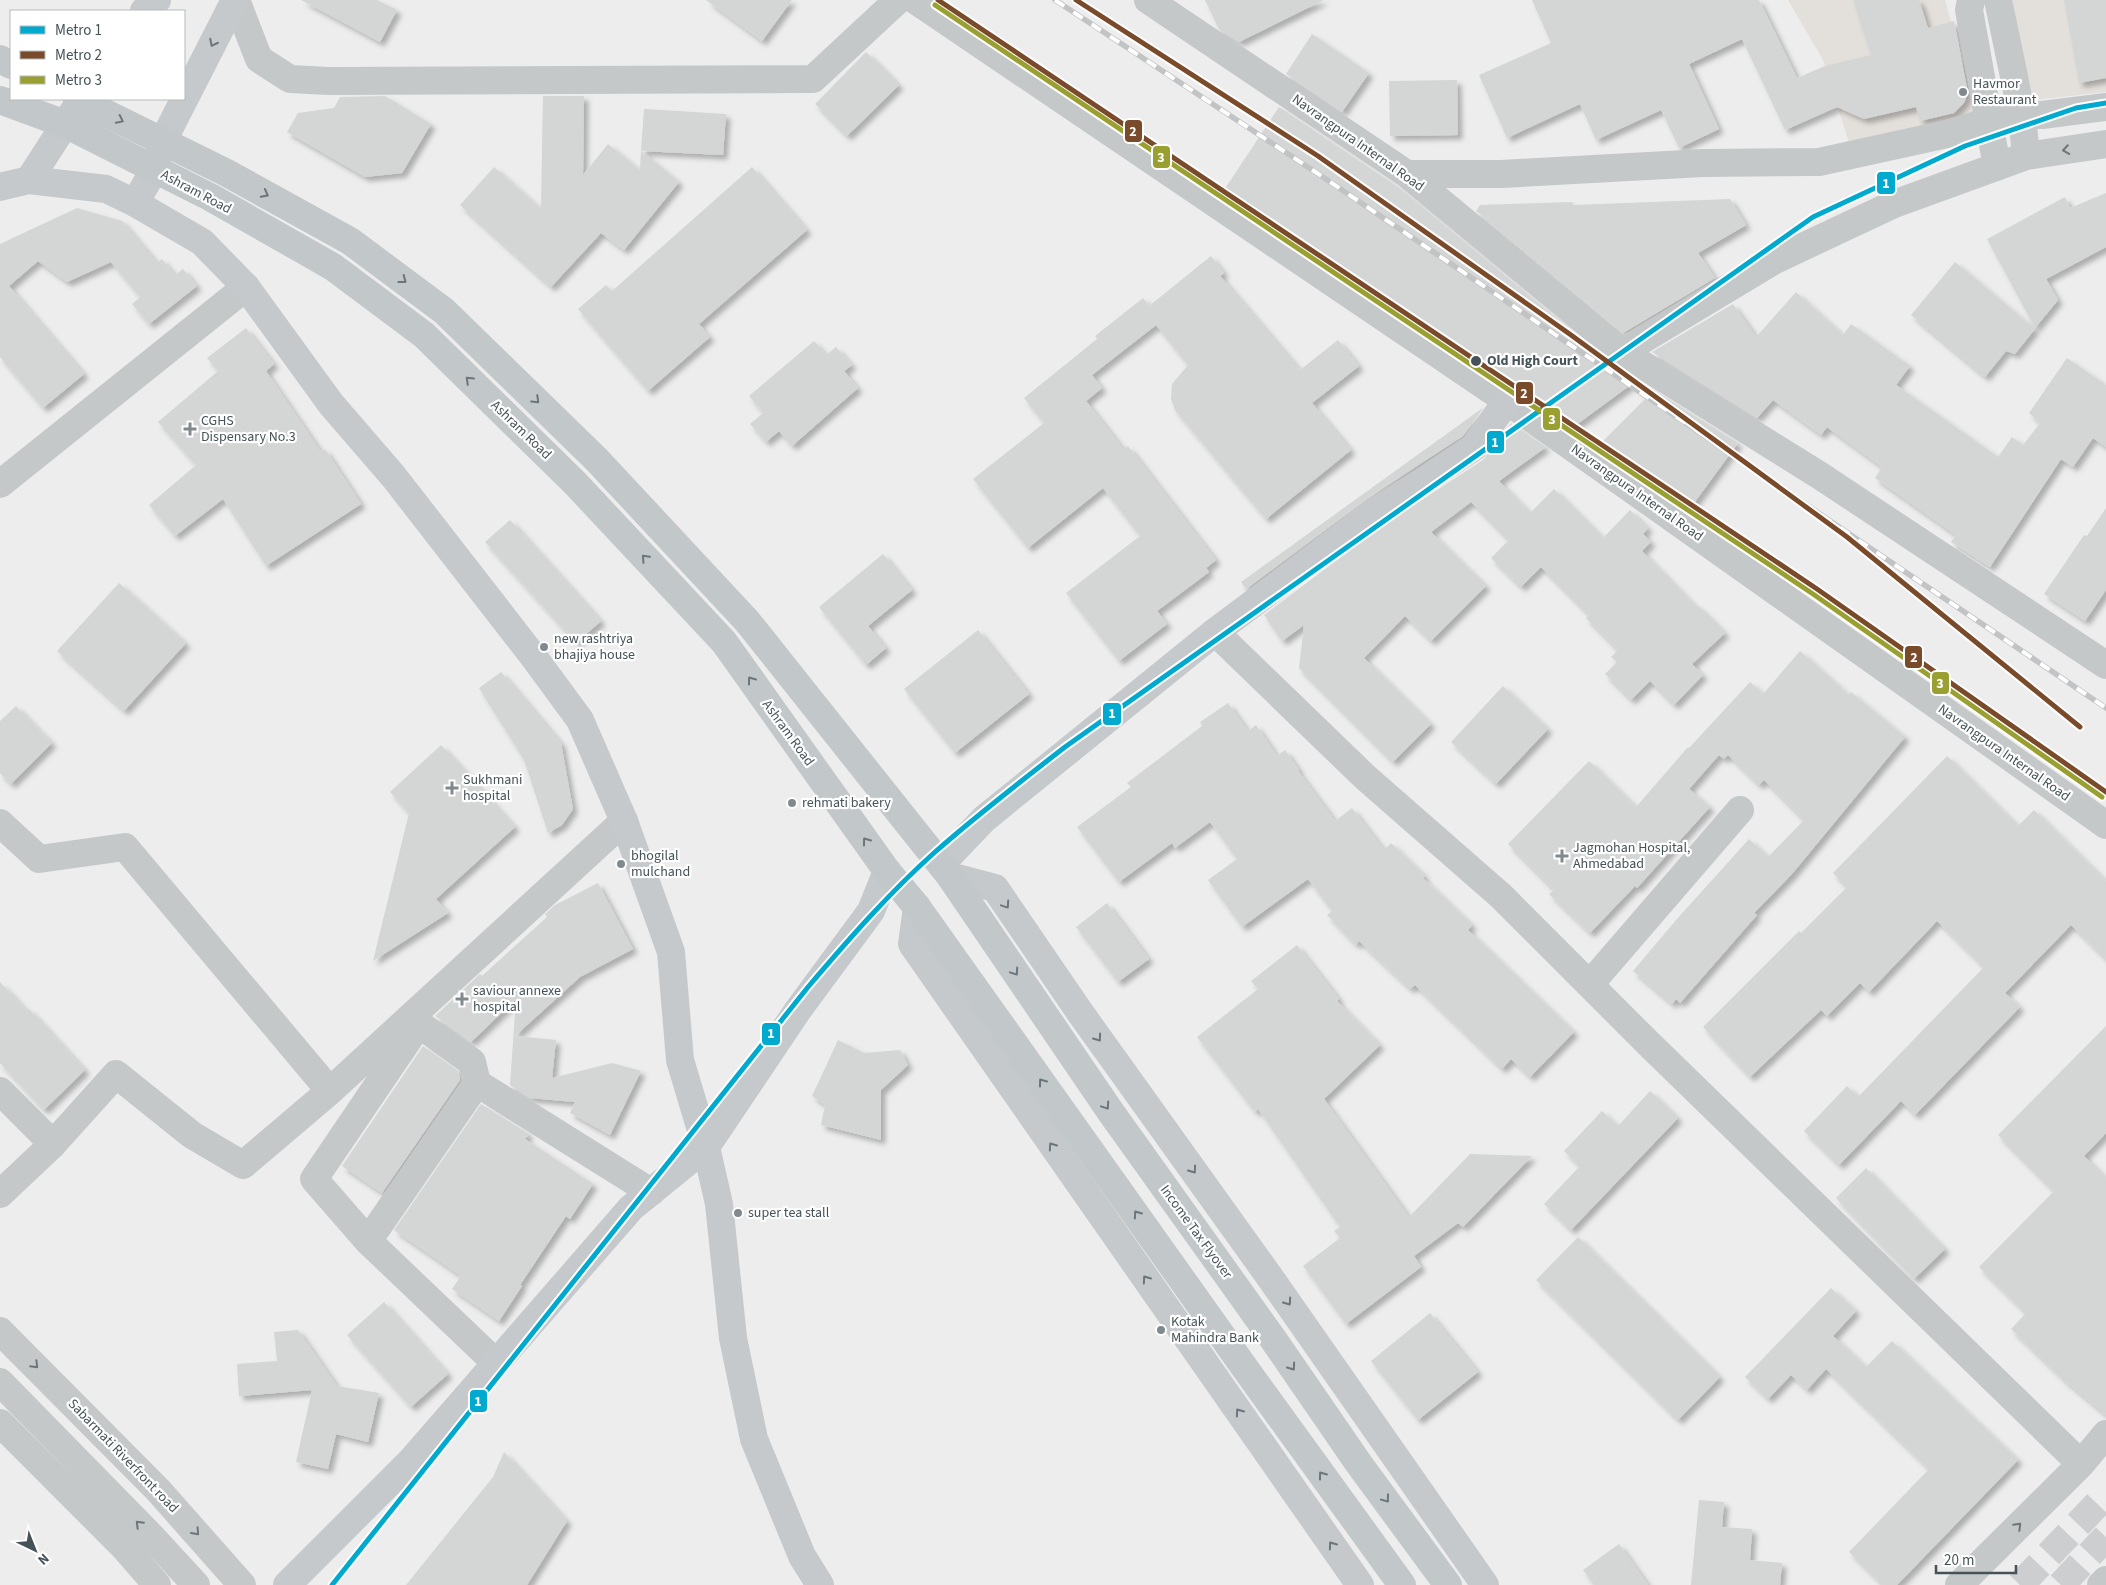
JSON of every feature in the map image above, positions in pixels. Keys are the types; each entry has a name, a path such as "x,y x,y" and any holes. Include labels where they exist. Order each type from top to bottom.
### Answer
{"main road":[{"path":"145,10 157,0"},
{"path":"185,99 236,0"},
{"name":"Ashram Road","path":"0,100 65,124 210,197 333,267 424,335 575,483 724,642 887,871 918,907"},
{"path":"28,180 78,100"},
{"path":"81,100 305,215 350,241 444,311 597,460 747,621 945,870 995,888 1079,1011 1263,1268 1485,1585"},
{"path":"135,203 154,170 163,141 184,100"},
{"path":"0,187 28,180 106,189 135,203 202,242 246,287 331,404 394,477 533,656 580,720 624,821 671,952 680,1060 706,1147 719,1204 733,1338 754,1439 802,1556 820,1585"},
{"path":"945,870 984,820 1215,632 1376,511 1474,447 1508,401"},
{"name":"Income Tax Flyover","path":"945,870 1110,1112 1273,1339 1359,1464 1448,1585"},
{"path":"287,1585 411,1462 631,1208 706,1147 798,1010 871,911 887,871"},
{"path":"918,907 1247,1371 1402,1585"},
{"path":"918,907 912,944 1360,1585"}],"street":[{"path":"236,0 259,59 290,79 329,81 813,79 898,0"},
{"name":"Navrangpura Internal Road","path":"915,0 1508,401 2106,825"},
{"name":"Navrangpura Internal Road","path":"1148,0 1406,174 1622,352 1819,475 2106,665"},
{"path":"1971,0 1970,10 1997,167"},
{"path":"1998,0 2022,115 2026,156"},
{"path":"1406,174 1501,174 1703,163 1819,162 1947,134 1990,121 2022,115 2042,115 2106,108"},
{"path":"1622,352 1775,260 1894,204 2026,156 2106,144"},
{"path":"0,484 246,287"},
{"path":"1215,632 1365,776 1501,896 2081,1464"},
{"path":"1590,984 1740,810"},
{"path":"0,1194 53,1144 116,1074 192,1135 243,1165 330,1090 624,821"},
{"path":"0,823 39,859 125,848 330,1090"},
{"path":"496,1363 368,1241 314,1179 419,1024 472,1062 477,1083 651,1192"},
{"path":"368,1241 477,1083"},
{"path":"0,1090 53,1144"},
{"name":"Sabarmati Riverfront road","path":"0,1331 158,1490 242,1585"},
{"path":"0,1382 150,1535 196,1585"},
{"path":"0,1423 124,1547 157,1585"},
{"path":"1959,1585 2081,1464 2106,1434"},
{"path":"2101,1585 2106,1580"}],"shaded area":[{"path":"1788,0 1945,0 1978,115 1851,149 1823,60"},
{"path":"2008,0 2106,0 2106,92 2034,100"}],"building":[{"path":"301,0 377,0 397,10 380,42"},
{"path":"706,0 792,0 762,41"},
{"path":"1205,0 1324,0 1239,42 1219,29"},
{"path":"1532,0 1759,0 1797,78 1825,66 1871,55 1853,0 1919,0 1928,28 1954,21 1968,93 1964,103 1954,113 1920,121 1916,107 1864,119 1837,107 1785,130 1742,39 1689,64 1719,129 1679,148 1661,110 1596,140 1580,104 1507,138 1479,75 1551,43"},
{"path":"2064,0 2106,0 2106,78 2079,83"},
{"path":"1312,34 1369,73 1342,112 1286,74"},
{"path":"866,52 899,85 847,136 815,104"},
{"path":"1457,80 1458,135 1390,136 1389,81"},
{"path":"385,96 431,124 402,173 365,177 287,132 298,113 334,108 340,97"},
{"path":"543,96 584,96 583,175 608,144 640,170 641,151 679,182 624,250 601,233 551,287 460,205 494,167 541,209"},
{"path":"1279,107 1398,187 1612,364 1738,443 1689,510 1598,446 1646,398 1633,383 1572,428 1224,190"},
{"path":"644,109 726,114 723,155 641,151"},
{"path":"752,167 807,230 699,324 710,337 648,391 578,309 606,285 612,291"},
{"path":"2106,193 2106,247 2046,279 2058,300 2035,328 1987,239 2065,197 2070,208"},
{"path":"1730,199 1746,225 1698,253 1715,278 1623,333 1476,211 1480,205 1572,202 1574,205"},
{"path":"77,208 122,221 157,263 162,259 175,275 183,269 197,286 149,324 132,304 140,297 111,262 67,282 38,261 9,286 84,374 43,408 0,357 0,244"},
{"path":"1211,256 1224,273 1220,276 1300,370 1338,340 1359,366 1312,403 1351,450 1266,519 1175,410 1171,399 1172,384 1188,365 1156,325 1092,375 1102,388 1086,401 1124,450 1128,446 1216,560 1206,568 1209,572 1157,611 1167,624 1119,661 1066,593 1140,536 1103,488 1028,548 973,479 1044,423 1024,398 1097,339 1095,336 1143,298 1149,306"},
{"path":"1955,262 2035,329 2015,354 2006,351 1985,377 1911,315"},
{"path":"1796,292 1843,335 1851,324 1910,366 1896,385 1998,457 2012,437 2023,445 2040,423 2029,413 2067,358 2106,385 2106,447 2093,438 2073,467 2061,459 1990,567 1951,542 1956,535 1875,478 1882,467 1827,427 1821,435 1773,400 1757,418 1652,352 1733,304 1756,337"},
{"path":"246,328 274,364 266,371 321,452 325,449 361,504 266,566 223,499 175,536 149,505 196,465 158,422 218,371 207,358"},
{"path":"814,341 826,355 836,347 852,365 844,371 858,388 792,446 779,431 766,442 750,424 763,413 749,396"},
{"path":"1484,407 1463,436 1367,498 1246,589 1241,582"},
{"path":"1511,423 1546,447 1499,481 1530,513 1554,489 1603,538 1630,510 1648,528 1643,534 1651,542 1642,551 1695,606 1697,605 1725,633 1692,664 1703,675 1674,705 1650,681 1631,700 1605,674 1617,662 1611,657 1618,650 1586,618 1589,615 1541,567 1521,587 1491,558 1509,540 1471,502 1431,532 1486,586 1431,641 1405,616 1364,658 1431,724 1393,762 1299,668 1304,625 1282,641 1264,615 1385,524 1483,460"},
{"path":"2106,508 2106,590 2085,621 2044,594 2084,535 2087,536"},
{"path":"510,520 601,621 576,643 485,542"},
{"path":"883,554 912,590 868,626 886,648 866,665 819,607"},
{"path":"119,583 186,643 124,711 57,651"},
{"path":"978,630 1029,694 955,753 904,689"},
{"path":"1800,651 1849,695 1851,692 1905,737 1792,874 1754,913 1757,915 1680,1003 1676,999 1672,1004 1633,971 1749,839 1768,857 1804,820 1764,780 1759,785 1728,755 1724,759 1719,755 1689,789 1710,807 1637,888 1635,886 1590,933 1549,894 1554,890 1508,844 1589,761 1636,807 1688,747 1750,682 1763,694"},
{"path":"501,672 561,743 573,809 562,825 548,833 524,760 479,688"},
{"path":"1503,686 1548,729 1496,784 1451,742"},
{"path":"1228,703 1248,731 1256,725 1277,756 1285,750 1335,821 1352,808 1384,850 1391,843 1425,876 1423,878 1472,925 1468,930 1574,1032 1530,1077 1511,1059 1502,1069 1415,985 1410,989 1359,941 1356,945 1327,915 1332,911 1308,879 1242,927 1208,880 1237,859 1210,822 1175,848 1172,843 1119,882 1077,827 1131,787 1127,783 1202,726 1200,722"},
{"path":"16,706 52,743 11,784 0,773 0,721"},
{"path":"441,745 515,827 436,899 448,913 373,961 409,813 390,792"},
{"path":"1947,756 2018,826 2034,810 2106,881 2106,959 2071,925 2005,993 2020,1007 1915,1115 1901,1101 1839,1165 1804,1131 1847,1086 1858,1097 1984,967 1937,921 1869,992 1860,983 1827,1016 1821,1010 1750,1077 1703,1027 1799,931 1801,933 1847,887 1833,873"},
{"path":"598,883 633,949 580,977 515,1036 556,1040 552,1078 612,1063 641,1071 610,1135 570,1113 575,1102 530,1098 510,1085 516,999 471,1042 435,1016 480,974 482,976 547,917 545,914 555,905"},
{"path":"1107,903 1149,959 1118,982 1076,927"},
{"path":"1297,945 1339,999 1337,1001 1380,1045 1324,1099 1409,1217 1470,1154 1532,1156 1463,1227 1458,1223 1414,1256 1421,1267 1346,1324 1303,1266 1340,1238 1334,1231 1340,1227 1258,1109 1255,1112 1197,1037 1258,989 1251,981"},
{"path":"0,982 27,1011 29,1009 85,1070 44,1110 0,1063"},
{"path":"2106,1026 2106,1133 2084,1156 2106,1178 2106,1415 2065,1381 2011,1329 2026,1313 1979,1267 2054,1191 1998,1135"},
{"path":"838,1040 864,1053 900,1050 908,1065 881,1090 881,1140 821,1125 825,1105 812,1096"},
{"path":"423,1046 458,1071 460,1080 382,1193 342,1166"},
{"path":"1650,1091 1678,1118 1571,1230 1544,1204 1580,1166 1564,1151 1602,1111 1618,1126"},
{"path":"481,1104 529,1134 525,1139 593,1184 570,1219 566,1216 520,1285 522,1286 499,1321 452,1289 461,1276 394,1230"},
{"path":"1866,1168 1945,1249 1914,1279 1836,1198"},
{"path":"1578,1237 1720,1377 1678,1420 1536,1280"},
{"path":"1831,1288 1856,1311 1833,1336 1866,1367 1892,1341 2018,1460 1897,1585 1883,1585 1849,1552 1929,1469 1826,1369 1807,1390 1791,1375 1768,1399 1745,1377"},
{"path":"384,1302 448,1374 411,1407 347,1335"},
{"path":"1430,1313 1478,1372 1418,1420 1371,1361"},
{"path":"298,1330 337,1386 379,1393 368,1442 336,1434 328,1469 296,1462 312,1390 239,1396 237,1364 277,1361 274,1332"},
{"path":"504,1452 567,1521 527,1585 406,1585 493,1477"},
{"path":"1699,1500 1724,1502 1722,1527 1752,1529 1750,1560 1782,1563 1780,1585 1691,1585"},
{"path":"1619,1544 1648,1585 1594,1585 1583,1570"}],"tunnel":[{"path":"2020,1585 2106,1495"},
{"path":"2061,1585 2106,1537"}],"railway":[{"path":"1055,0 1317,173 2106,708"}],"metro line":[{"name":"2","path":"938,0 1817,589 2106,792"},
{"name":"2","path":"1076,0 1318,156 1571,335 1847,537 2080,727"},
{"name":"3","path":"935,5 1813,594 2102,797"},
{"name":"1","path":"332,1585 808,987 885,900 935,852 967,825 1065,747 1813,217 1965,146 2076,108 2106,103"}],"place":[{"name":"Havmor Restaurant","path":"1963,92"},
{"name":"Old High Court","path":"1476,361"},
{"name":"CGHS Dispensary No.3","path":"190,429"},
{"name":"new rashtriya bhajiya house","path":"544,647"},
{"name":"Sukhmani hospital","path":"452,788"},
{"name":"rehmati bakery","path":"792,803"},
{"name":"Jagmohan Hospital, Ahmedabad","path":"1562,856"},
{"name":"bhogilal mulchand","path":"621,864"},
{"name":"saviour annexe hospital","path":"462,999"},
{"name":"super tea stall","path":"738,1213"},
{"name":"Kotak Mahindra Bank","path":"1161,1330"}]}
